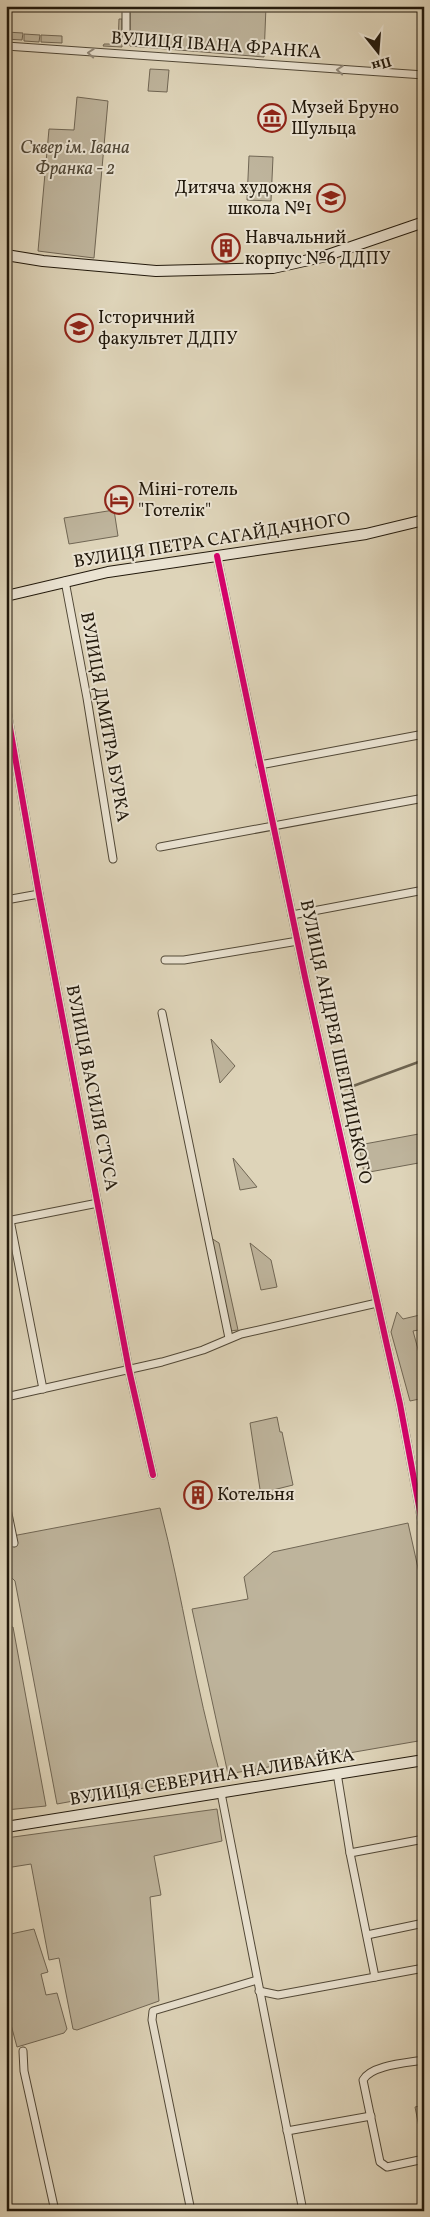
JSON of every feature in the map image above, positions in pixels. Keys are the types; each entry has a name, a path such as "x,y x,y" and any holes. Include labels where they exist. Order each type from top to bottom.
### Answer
{"street":[{"path":"126,6 126,41"},
{"name":"ВУЛИЦЯ ІВАНА ФРАНКА","path":"6,46 424,75"},
{"path":"6,255 43,261 156,271 273,268 322,257 424,222"},
{"name":"ВУЛИЦЯ ПЕТРА САГАЙДАЧНОГО","path":"6,596 65,581 366,534 424,520"},
{"name":"ВУЛИЦЯ АНДРЕЯ ШЕПТИЦЬКОГО","path":"217,556 292,915 400,1404 424,1533"},
{"name":"ВУЛИЦЯ ДМИТРА БУРКА","path":"65,581 87,698 113,859"},
{"name":"ВУЛИЦЯ ВАСИЛЯ СТУСА","path":"6,705 39,894 129,1370 153,1475"},
{"path":"260,765 424,734"},
{"path":"160,847 424,798"},
{"path":"292,915 424,890"},
{"path":"6,900 39,894"},
{"path":"165,960 184,960 298,941"},
{"path":"162,1012 229,1338"},
{"path":"8,1220 98,1203"},
{"path":"6,1209 44,1389"},
{"path":"6,1397 129,1370 203,1350 229,1338 377,1303"},
{"path":"6,1504 14,1543"},
{"name":"ВУЛИЦЯ СЕВЕРИНА НАЛИВАЙКА","path":"6,1827 424,1760"},
{"path":"337,1773 350,1853 375,1977"},
{"path":"221,1792 303,2211"},
{"path":"350,1853 424,1839"},
{"path":"367,1935 424,1923"},
{"path":"259,1991 278,1995 424,1968"},
{"path":"191,2211 152,2020 153,2011 257,1980"},
{"path":"23,2051 24,2071 54,2211"},
{"path":"424,2060 377,2069 362,2080 380,2162 387,2167 424,2159"},
{"path":"287,2131 370,2116"}],"green space":[{"path":"130,6 266,6 264,57 130,46"},
{"path":"119,19 122,19 122,47 103,46 104,44 118,44"},
{"path":"6,32 23,33 22,40 6,39"},
{"path":"24,34 40,35 39,42 24,41"},
{"path":"41,35 62,36 62,43 41,42"},
{"path":"150,69 169,70 167,92 148,91"},
{"name":"Сквер ім. Івана Франка - 2","path":"77,97 108,101 94,258 38,251 49,129 74,130"},
{"path":"249,156 273,157 271,201 247,200"},
{"path":"114,510 118,536 69,544 64,518"},
{"path":"211,1039 235,1066 220,1083"},
{"path":"424,1133 424,1162 364,1173 359,1145"},
{"path":"233,1158 257,1187 240,1190"},
{"path":"211,1238 219,1243 238,1330 230,1331"},
{"path":"250,1243 271,1260 277,1287 261,1290"},
{"path":"397,1312 403,1319 424,1314 424,1329 413,1331 424,1371 424,1398 410,1401 391,1332"},
{"path":"277,1417 293,1485 273,1490 274,1493 261,1496 250,1423"},
{"path":"160,1508 176,1575 203,1708 220,1774 57,1804 15,1581 6,1572 6,1549 9,1548 7,1537"},
{"path":"408,1523 424,1595 424,1740 228,1774 192,1609 248,1599 244,1577 273,1552"},
{"path":"13,1627 46,1806 6,1810 6,1628"},
{"path":"217,1809 222,1841 154,1856 161,1895 150,1897 159,2001 77,2030 73,2029 59,1958 49,1960 31,1864 6,1868 6,1838"},
{"path":"34,1929 48,1972 41,1974 46,1995 57,1993 67,2029 64,2033 17,2047 10,2021 6,2021 6,1935"},
{"path":"424,2105 424,2152 415,2107"}],"waterway":[{"path":"345,1089 424,1060"}],"cycle path":[{"path":"217,556 305,977 400,1404 424,1533"},
{"path":"6,705 39,894 129,1370 153,1475"}],"place":[{"name":"Музей Бруно Шульца","path":"272,118"},
{"name":"Дитяча художня школа №1","path":"331,198"},
{"name":"Навчальний корпус №6 ДДПУ","path":"226,248"},
{"name":"Історичний факультет ДДПУ","path":"79,328"},
{"name":"Міні-готель \"Готелік\"","path":"119,500"},
{"name":"Котельня","path":"198,1495"}]}
